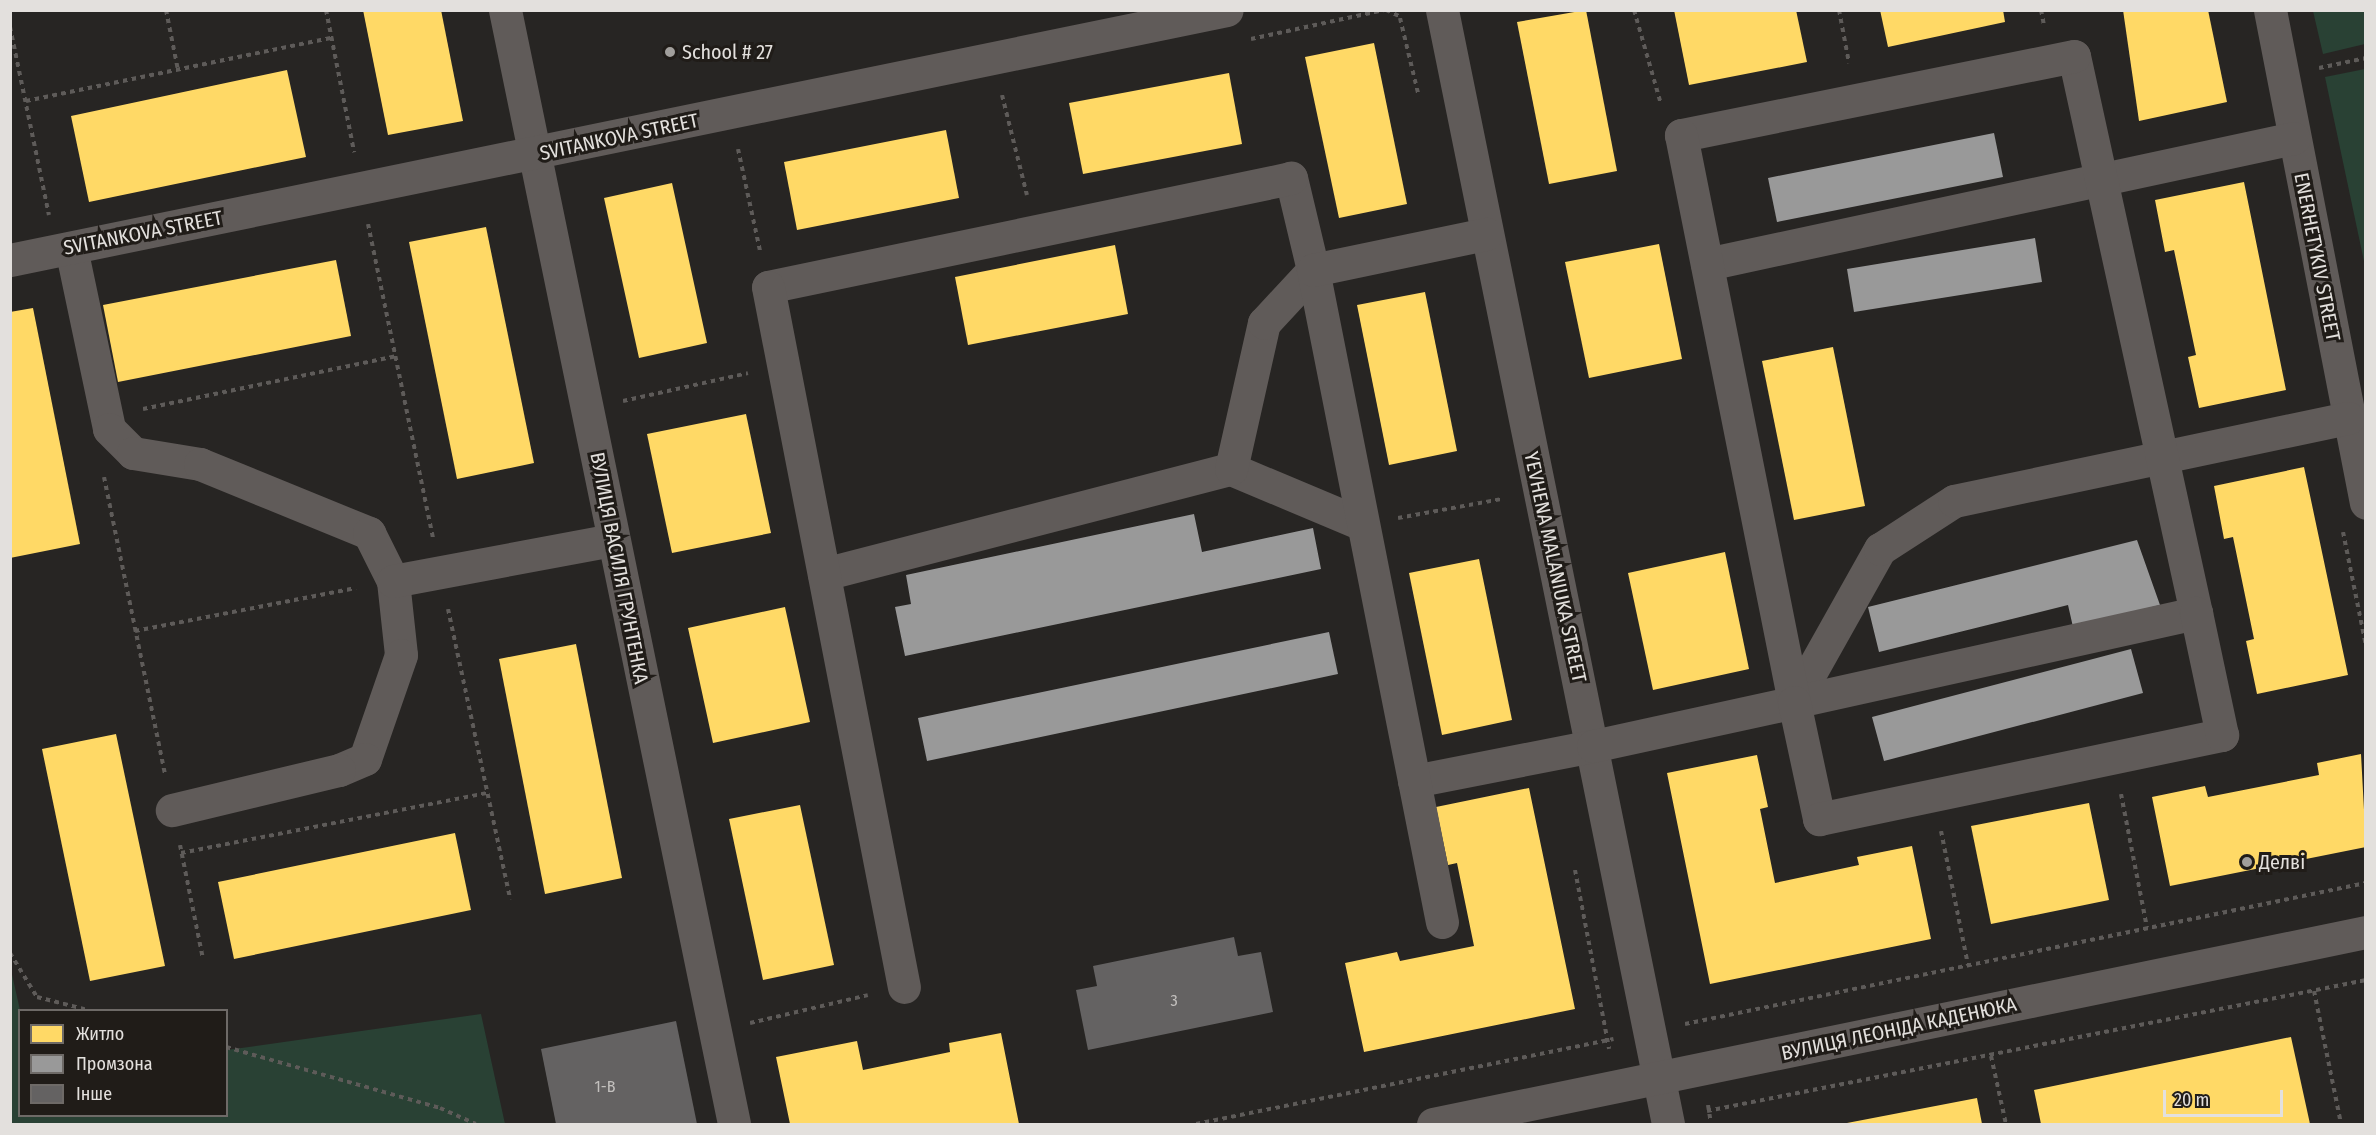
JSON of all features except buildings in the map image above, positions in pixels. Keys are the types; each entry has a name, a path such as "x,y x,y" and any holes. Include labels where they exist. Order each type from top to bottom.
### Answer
{"street":[{"name":"ВУЛИЦЯ ВАСИЛЯ ГРУНТЕНКА","path":"506,10 612,540 734,1125"},
{"name":"SVITANKOVA STREET","path":"10,260 536,155 993,58 1142,19 1227,10"},
{"name":"YEVHENA MALANIUKA STREET","path":"1442,10 1668,1123"},
{"name":"ENERHETYKIV STREET","path":"2270,10 2366,503"},
{"path":"2074,56 2103,180 2222,735 1819,819 1681,135 1856,100 2074,56"},
{"path":"1707,264 2294,138"},
{"path":"904,987 768,287 1290,177 1313,270 1442,922"},
{"path":"1231,469 1264,323 1313,270 1486,234"},
{"path":"64,249 109,429 133,453 200,464 369,533 393,581 401,655 365,759 339,770 172,810"},
{"path":"1794,702 1840,614 1889,543 1954,501 2348,418"},
{"path":"824,574 1231,469 1362,524"},
{"path":"393,581 612,540"},
{"path":"1414,781 1593,746 2196,612"},
{"name":"ВУЛИЦЯ ЛЕОНІДА КАДЕНЮКА","path":"1433,1125 2366,932"}],"path":[{"path":"166,10 178,70"},
{"path":"326,10 440,572 510,899"},
{"path":"1386,10 1400,18"},
{"path":"1634,10 1660,103 1681,135"},
{"path":"1839,10 1856,100"},
{"path":"10,27 26,101 64,249"},
{"path":"26,101 331,38"},
{"path":"993,58 1035,231"},
{"path":"2313,70 2366,58"},
{"path":"738,145 768,287"},
{"path":"106,417 396,356"},
{"path":"587,409 783,366"},
{"path":"102,467 203,958"},
{"path":"1362,524 1502,499"},
{"path":"135,631 393,581"},
{"path":"2114,758 2147,928"},
{"path":"181,854 486,793"},
{"path":"1934,795 1968,965"},
{"path":"1196,1125 2366,884"},
{"path":"10,953 38,997 81,1009"},
{"path":"1668,1123 2366,981"},
{"path":"716,1031 904,987"},
{"path":"2314,991 2342,1125"},
{"path":"228,1048 440,1108 476,1125"},
{"path":"1991,1056 2006,1125"}],"green space":[{"path":"2313,11 2365,11 2365,44 2323,54"},
{"path":"2366,69 2365,266 2325,77"},
{"path":"11,970 20,1009 18,1117 228,1117 228,1050 481,1014 505,1124 11,1124"}],"place":[{"name":"School # 27","path":"670,52"},
{"name":"Делві","path":"2247,862"}]}
